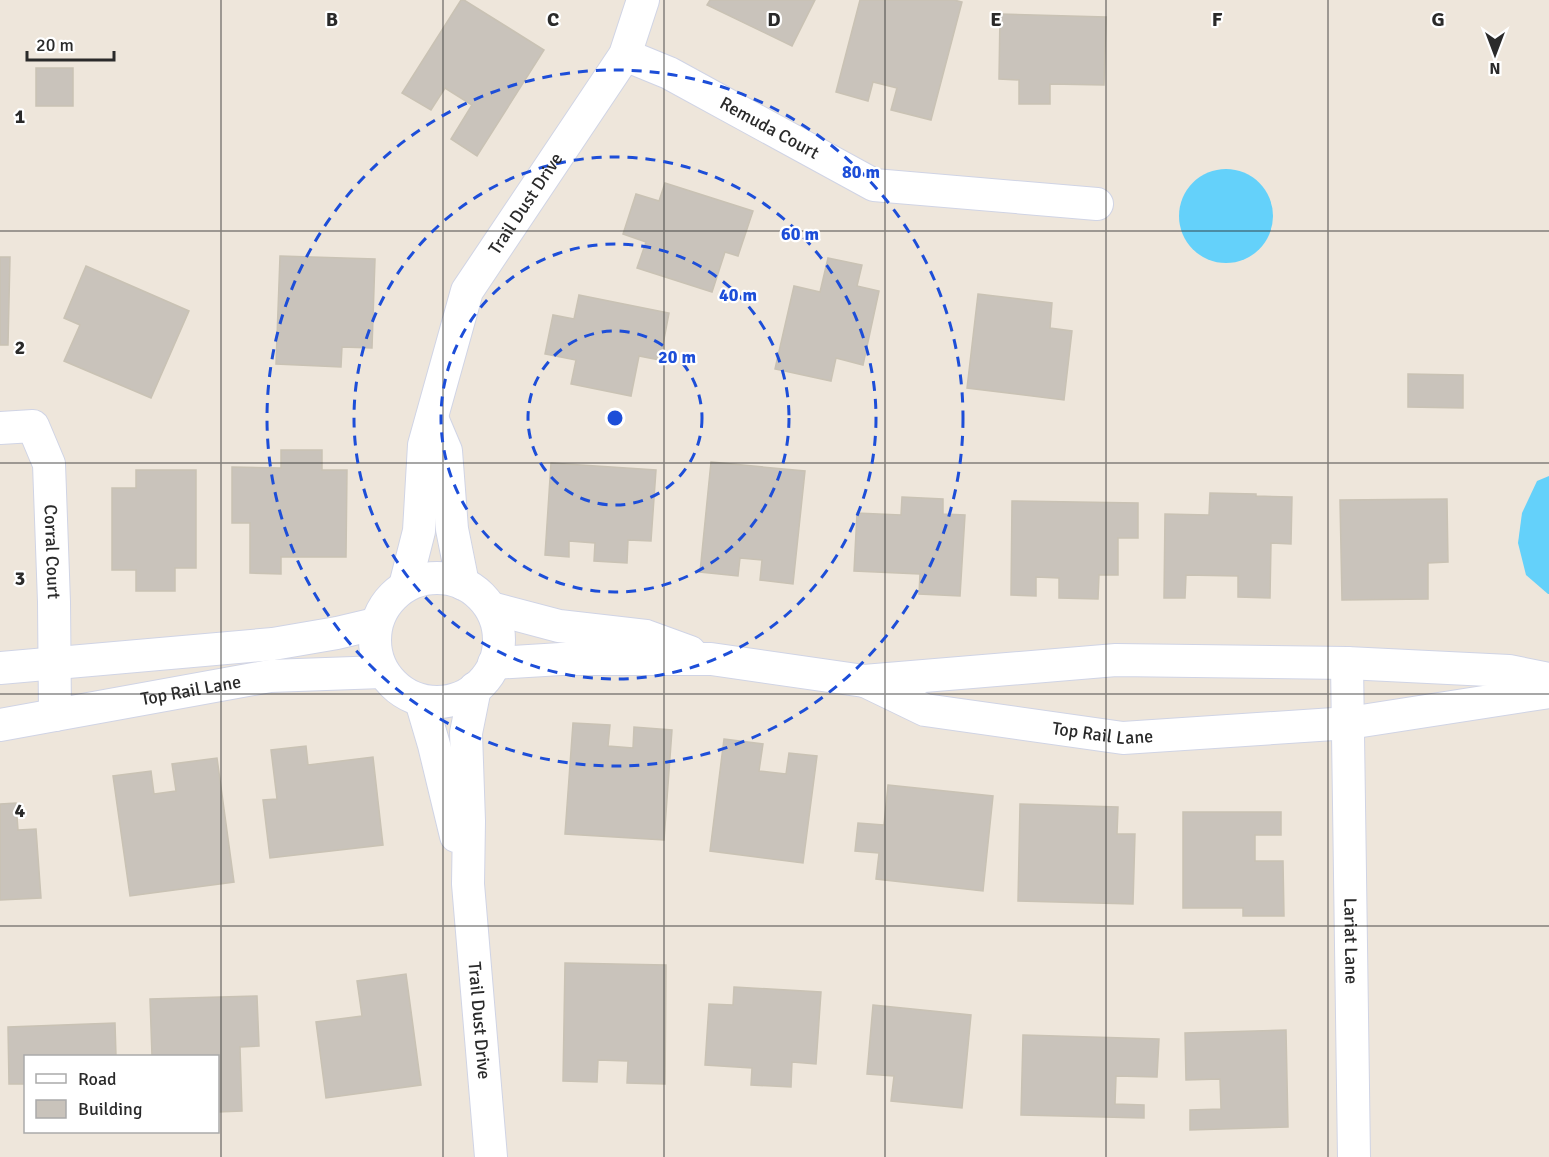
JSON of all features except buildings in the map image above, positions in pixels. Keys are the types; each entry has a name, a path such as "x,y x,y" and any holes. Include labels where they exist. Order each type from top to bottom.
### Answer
{"street":[{"name":"Trail Dust Drive","path":"405,586 419,531 424,445 467,291 625,55 643,0"},
{"name":"Remuda Court","path":"625,55 669,73 874,185 1097,204"},
{"path":"432,418 446,451 452,529 463,584"},
{"name":"Corral Court","path":"0,428 33,426 50,464 55,715"},
{"path":"428,578 452,579 463,584 475,590 491,608 499,631 498,656 487,678 469,694 445,702 421,701 399,690 382,672 374,649 375,624 386,602 405,586 428,578"},
{"name":"Top Rail Lane","path":"491,608 559,626 646,636 711,659"},
{"name":"Top Rail Lane","path":"0,668 273,644 375,624"},
{"name":"Top Rail Lane","path":"494,663 561,659 711,659 864,681 1116,660 1347,663 1509,671 1549,679"},
{"path":"1347,663 1349,723"},
{"name":"Top Rail Lane","path":"0,724 270,676 382,672"},
{"name":"Top Rail Lane","path":"864,681 925,710 1123,738 1349,723 1549,692"},
{"name":"Trail Dust Drive","path":"475,688 466,733 469,821 468,884 491,1157"},
{"name":"Trail Dust Drive","path":"421,701 468,884"},
{"name":"Lariat Lane","path":"1349,723 1353,1157"}],"water":[{"path":"1226,169 1244,172 1259,183 1270,198 1273,216 1270,234 1259,249 1244,260 1226,263 1208,260 1193,249 1182,234 1179,216 1182,198 1193,183 1208,172"},
{"path":"1549,476 1548,594 1526,575 1518,543 1522,513 1537,481"}]}
